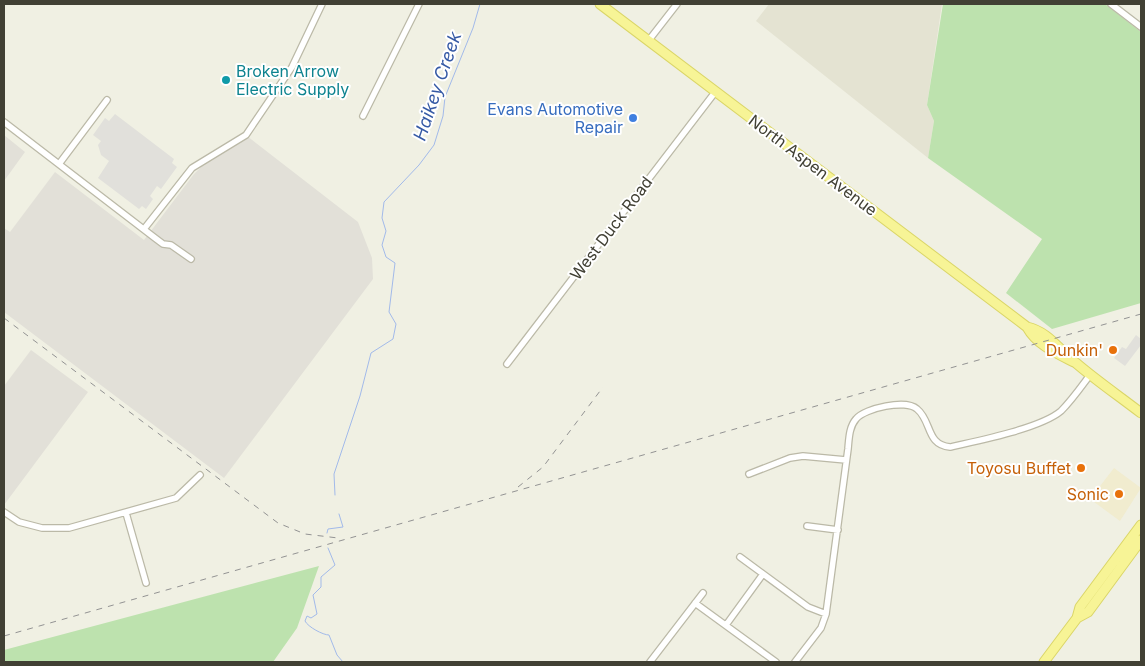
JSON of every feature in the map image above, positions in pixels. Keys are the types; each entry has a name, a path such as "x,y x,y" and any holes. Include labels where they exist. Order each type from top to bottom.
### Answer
{"main road":[{"name":"North Aspen Avenue","path":"600,4 1027,327 1038,329 1060,345 1074,362 1141,413"},
{"path":"1044,662 1077,618 1080,607 1135,543 1141,525"}],"street":[{"path":"144,229 192,168 246,134 292,67 322,4"},
{"path":"363,116 419,4"},
{"path":"649,40 676,4"},
{"path":"1111,4 1141,27"},
{"name":"West Duck Road","path":"507,364 716,91"},
{"path":"59,164 107,100"},
{"path":"4,122 163,244 171,245 191,260"},
{"path":"795,662 821,628 826,614 851,426 863,412 902,403 910,404 922,414 932,439 942,447 950,447 967,444 1050,418 1073,398 1090,374"},
{"path":"749,474 790,458 803,456 846,460"},
{"path":"4,512 19,522 55,529 81,526 176,498 200,475"},
{"path":"126,513 146,583"},
{"path":"807,526 838,530"},
{"path":"740,557 808,607 826,614"},
{"path":"726,625 763,574"},
{"path":"650,662 703,593"},
{"path":"696,602 776,662"}],"shaded area":[{"path":"769,4 942,4 927,105 934,121 928,158 756,21"},
{"path":"115,114 174,159 172,163 177,167 161,189 157,186 150,196 153,199 146,209 142,206 139,209 98,178 109,161 101,155 98,145 101,141 93,135 105,118 109,121"},
{"path":"4,135 25,152 4,181"},
{"path":"247,136 358,222 372,258 373,279 224,478 4,312 4,228 10,232 55,172 144,240 194,174 205,163 240,143"},
{"path":"1136,335 1141,339 1141,345 1125,366 1114,358 1122,347 1126,349"},
{"path":"31,350 88,392 4,505 4,386"},
{"path":"1114,468 1141,488 1120,521 1090,499"}],"green space":[{"path":"943,4 1105,4 1141,32 1141,303 1052,329 1006,293 1042,239 928,158 934,121 927,105"},
{"path":"319,566 297,628 273,662 4,662 4,650"}],"waterway":[{"name":"Haikey Creek","path":"335,495 334,474 360,396 371,353 393,339 396,324 389,312 395,263 386,257 382,245 386,231 382,218 384,202 419,165 434,145 443,116 445,97 473,28 480,4"},
{"name":"Haikey Creek","path":"327,533 328,529 343,527 339,514"},
{"name":"Haikey Creek","path":"328,548 335,565 321,577 321,587 313,595 317,614 311,618 307,616 305,621 309,626 323,634 329,635 337,655 343,662"}],"railway":[{"path":"4,636 1141,314"},
{"path":"4,318 278,523 305,534 338,538"},
{"path":"518,487 543,467 603,387"}],"place":[{"name":"Broken Arrow Electric Supply","path":"226,80"},
{"name":"Evans Automotive Repair","path":"633,118"},
{"name":"Dunkin'","path":"1113,350"},
{"name":"Toyosu Buffet","path":"1081,468"},
{"name":"Sonic","path":"1119,494"}]}
